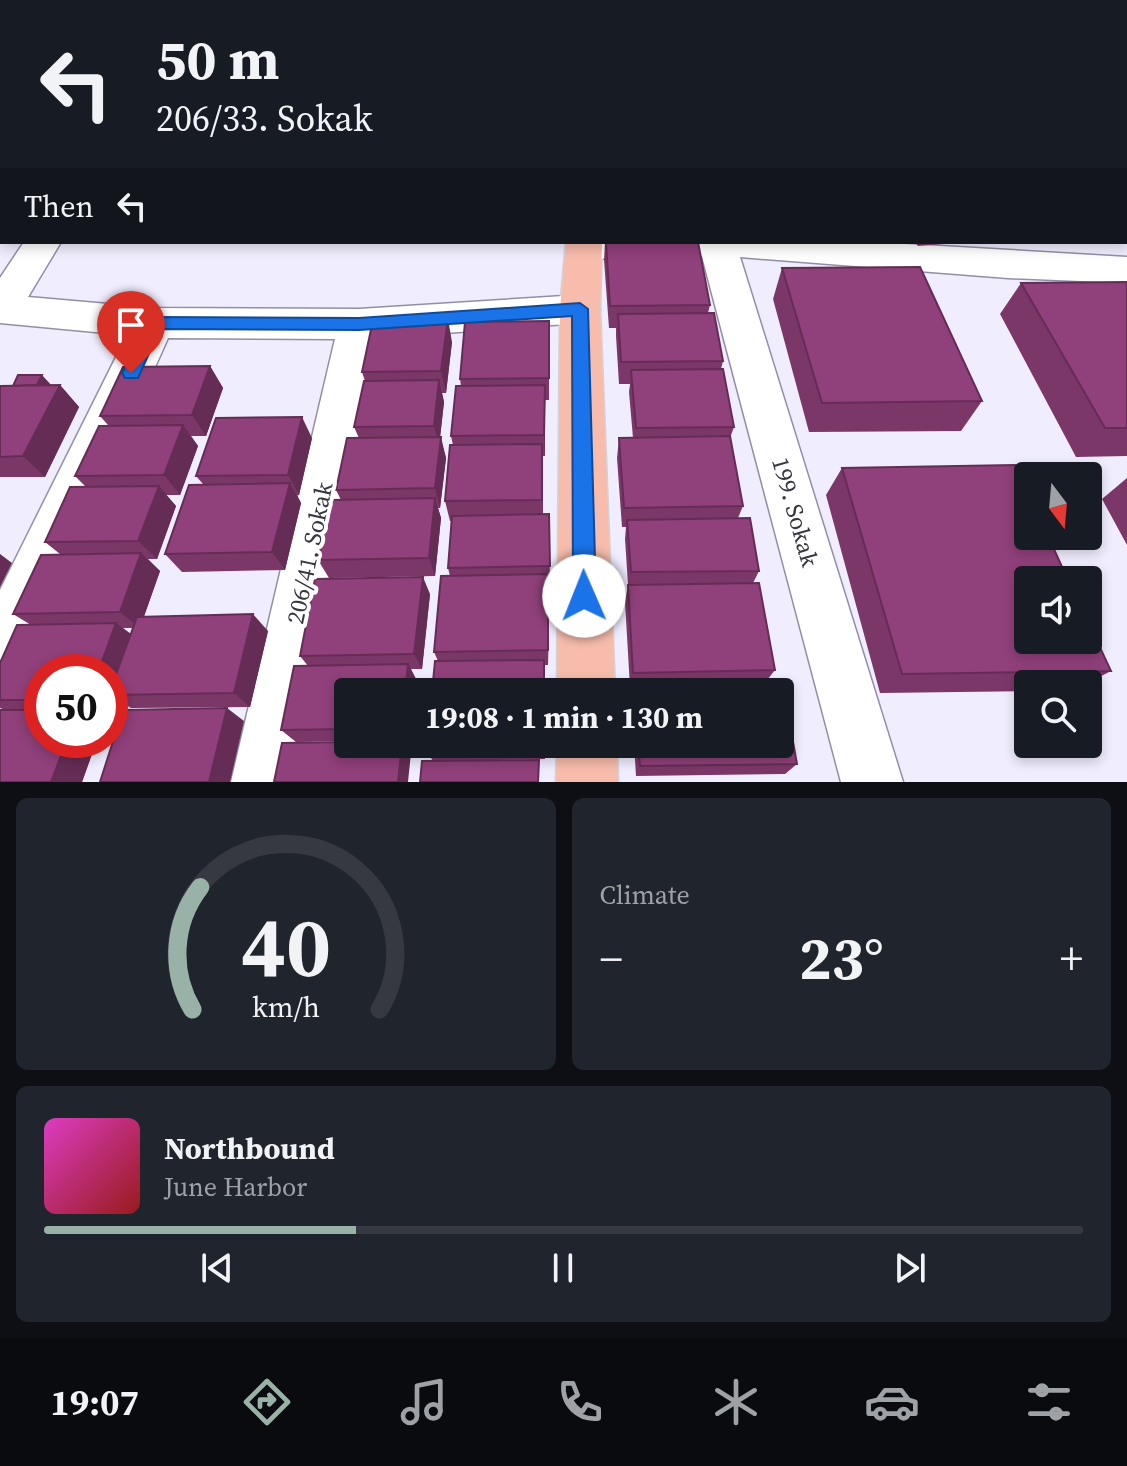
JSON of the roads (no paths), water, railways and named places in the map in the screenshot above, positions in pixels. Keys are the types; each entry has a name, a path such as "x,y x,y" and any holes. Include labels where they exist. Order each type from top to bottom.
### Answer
{"main road":[{"path":"585,244 580,309 586,678"},
{"path":"587,758 587,782"}],"street":[{"path":"42,244 0,309 154,323 359,324 580,309"},
{"name":"199. Sokak","path":"717,244 872,782"},
{"path":"760,244 999,254 1127,270"},
{"path":"0,650 154,323"},
{"name":"206/41. Sokak","path":"262,782 359,324"}]}
